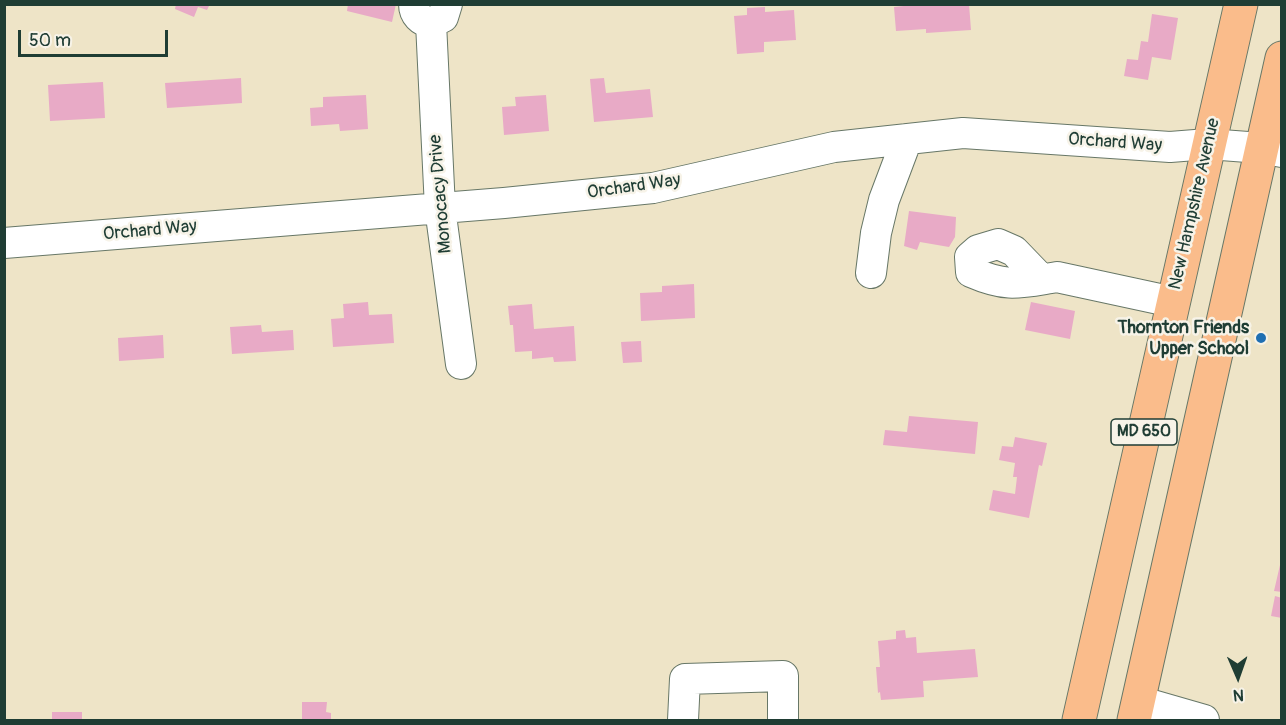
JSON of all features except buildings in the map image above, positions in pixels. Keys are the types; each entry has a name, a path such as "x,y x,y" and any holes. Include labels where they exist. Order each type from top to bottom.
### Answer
{"main road":[{"name":"New Hampshire Avenue","path":"1079,720 1241,4"},
{"name":"MD 650","path":"1136,711 1271,150 1281,58"}],"street":[{"name":"Monocacy Drive","path":"431,11 440,208 460,364"},
{"name":"Orchard Way","path":"4,243 440,208 653,188 834,147 963,133 1170,147 1208,144 1271,150"},
{"path":"871,273 876,233 884,200 907,139"},
{"path":"1041,279 1057,277 1173,302"},
{"path":"683,720 685,679 783,676 783,720"},
{"path":"1136,711 1204,720"}],"place":[{"name":"Thornton Friends Upper School","path":"1261,338"}]}
